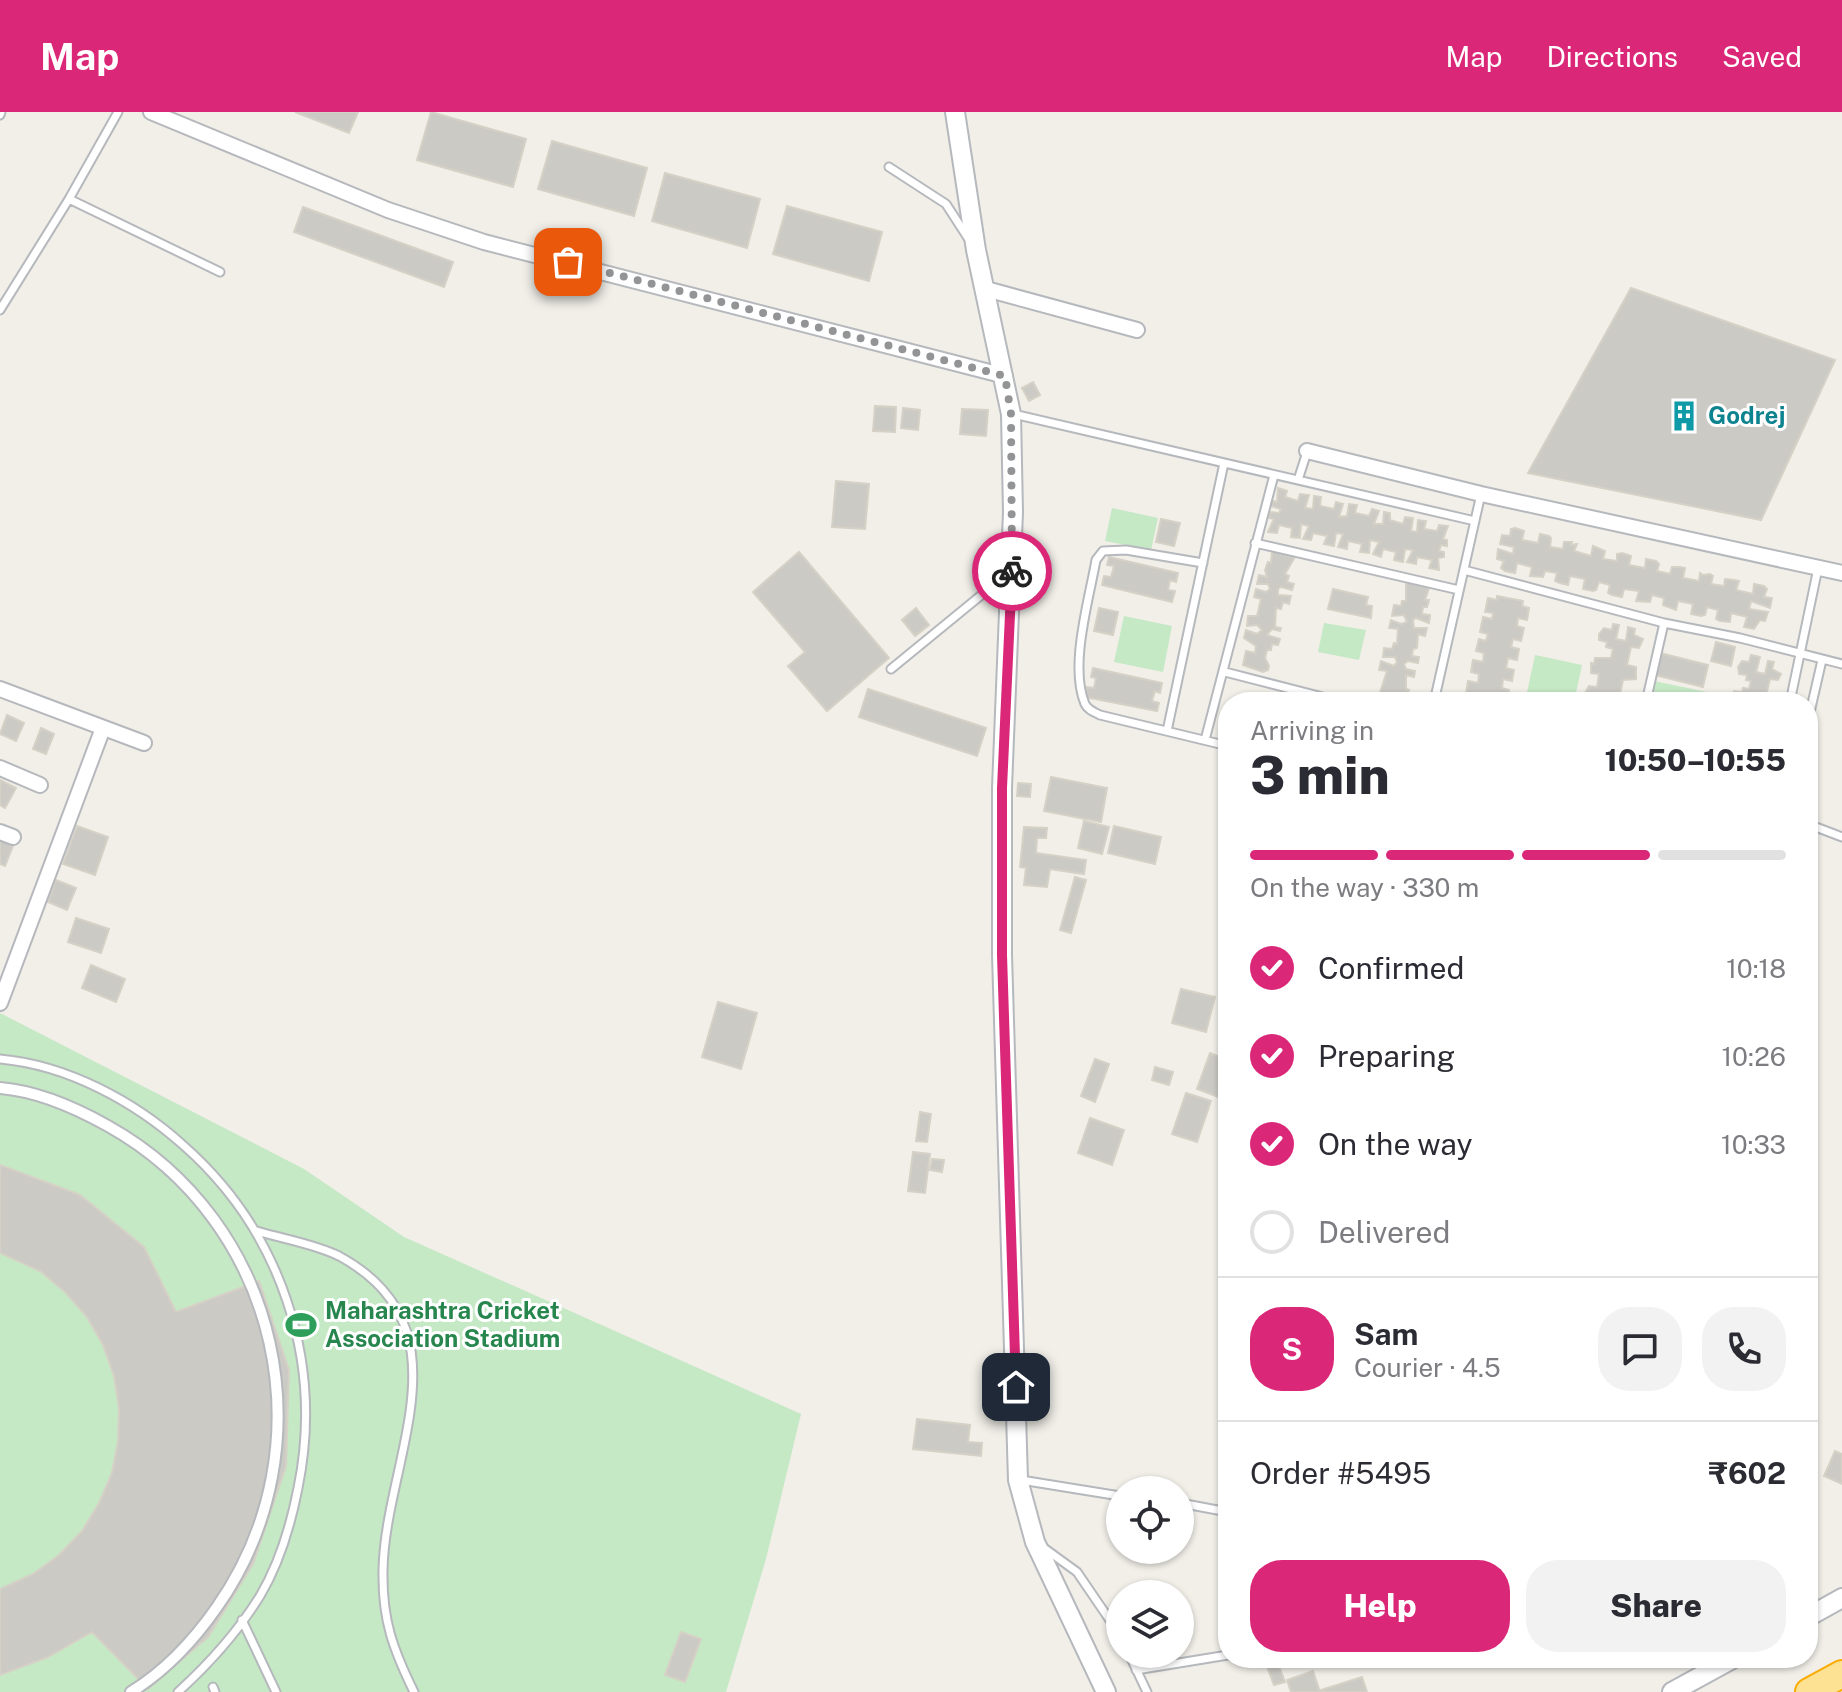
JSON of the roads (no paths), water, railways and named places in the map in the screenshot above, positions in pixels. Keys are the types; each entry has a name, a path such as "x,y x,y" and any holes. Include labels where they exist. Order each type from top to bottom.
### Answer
{"highway":[{"path":"1809,1692 1842,1674"}],"street":[{"path":"151,112 388,210 484,242 1005,376"},
{"path":"955,112 976,250 1011,414 1012,570 1002,788 1002,955 1018,1480 1035,1542 1106,1692"},
{"path":"986,289 1137,330"},
{"path":"1307,451 1481,494 1842,573"},
{"path":"0,689 144,743"},
{"path":"0,1003 103,728"},
{"path":"0,768 40,785"},
{"path":"0,1088 79,1110 140,1144 192,1190 233,1246 256,1297 277,1377 278,1447 270,1488 264,1515 236,1579 196,1637 145,1684 131,1692"},
{"path":"1818,1611 1842,1598"},
{"path":"1672,1692 1716,1668"}],"lane":[{"path":"0,310 69,199 118,112"},
{"path":"889,167 946,204 976,250"},
{"path":"69,199 220,272"},
{"path":"1011,414 1475,521"},
{"path":"1298,480 1307,451"},
{"path":"1167,731 1224,463"},
{"path":"1219,692 1274,475"},
{"path":"1436,692 1481,494"},
{"path":"1255,543 1459,590"},
{"path":"1203,563 1126,550 1103,551 1096,560 1078,666 1084,702 1089,709 1100,715 1218,743"},
{"path":"1792,692 1818,568"},
{"path":"891,669 1012,570"},
{"path":"1464,570 1664,623 1740,638 1842,664"},
{"path":"1648,692 1664,623"},
{"path":"1815,692 1822,660"},
{"path":"1225,672 1303,692"},
{"path":"1205,740 1218,696"},
{"path":"1818,828 1842,837"},
{"path":"0,1059 19,1061 90,1083 156,1121 213,1171 257,1231 289,1300 305,1374 306,1450 291,1524 261,1594 217,1655 178,1692"},
{"path":"257,1231 337,1255 372,1279 401,1313 413,1354 413,1389 383,1567 383,1599 386,1627 414,1692"},
{"path":"1018,1480 1106,1494"},
{"path":"1194,1506 1218,1510"},
{"path":"1035,1542 1077,1572 1106,1614"},
{"path":"242,1620 276,1692"},
{"path":"1147,1692 1136,1670 1218,1657"}],"place":[{"name":"Godrej","path":"1684,416"},
{"name":"Maharashtra Cricket Association Stadium","path":"301,1325"}]}
